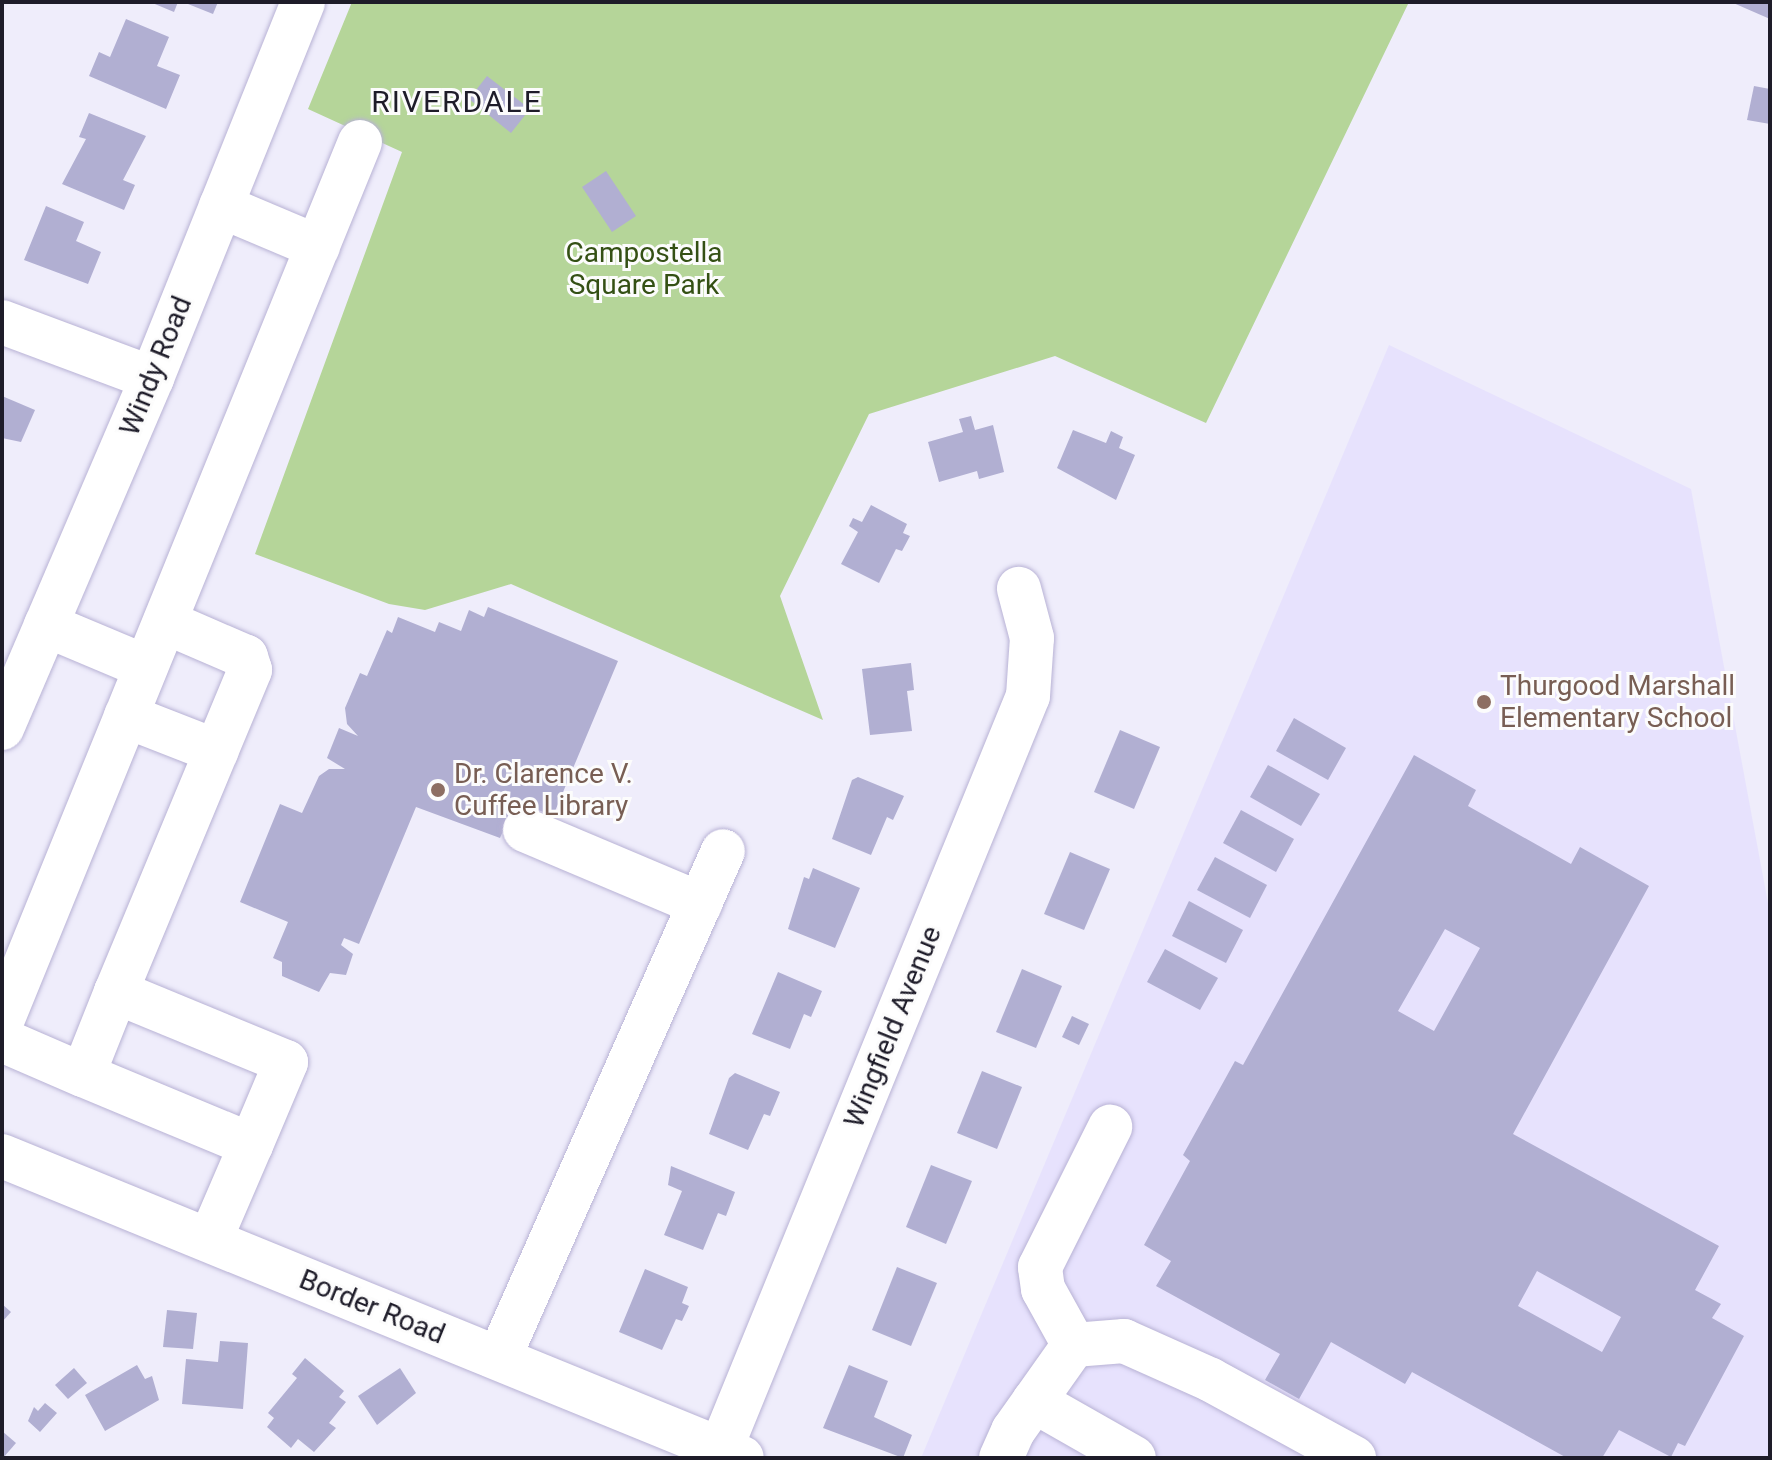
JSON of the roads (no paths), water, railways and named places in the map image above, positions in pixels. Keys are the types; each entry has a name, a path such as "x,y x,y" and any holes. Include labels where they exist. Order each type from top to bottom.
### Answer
{"street":[{"name":"Windy Road","path":"2,728 152,378 303,2"},
{"path":"2,1021 360,142"},
{"path":"221,206 318,247"},
{"path":"2,322 152,378"},
{"name":"Wingfield Avenue","path":"727,1455 1028,696 1032,638 1019,589"},
{"path":"83,1075 250,670 246,657 165,622"},
{"path":"46,625 146,667"},
{"path":"126,716 216,751"},
{"path":"525,830 700,904"},
{"path":"499,1358 723,851"},
{"path":"116,992 286,1062 210,1240"},
{"path":"2,1040 251,1145"},
{"path":"1074,1345 1043,1289 1040,1267 1110,1127"},
{"name":"Border Road","path":"2,1156 499,1358 727,1455"},
{"path":"1001,1458 1034,1401 1074,1345 1124,1341 1211,1380 1354,1458"},
{"path":"1034,1401 1134,1458"}],"place":[{"name":"Thurgood Marshall Elementary School","path":"1484,702"},
{"name":"Dr. Clarence V. Cuffee Library","path":"438,790"}],"district":[{"name":"RIVERDALE","path":"457,102"}],"park label":[{"name":"Campostella Square Park","path":"644,269"}]}
